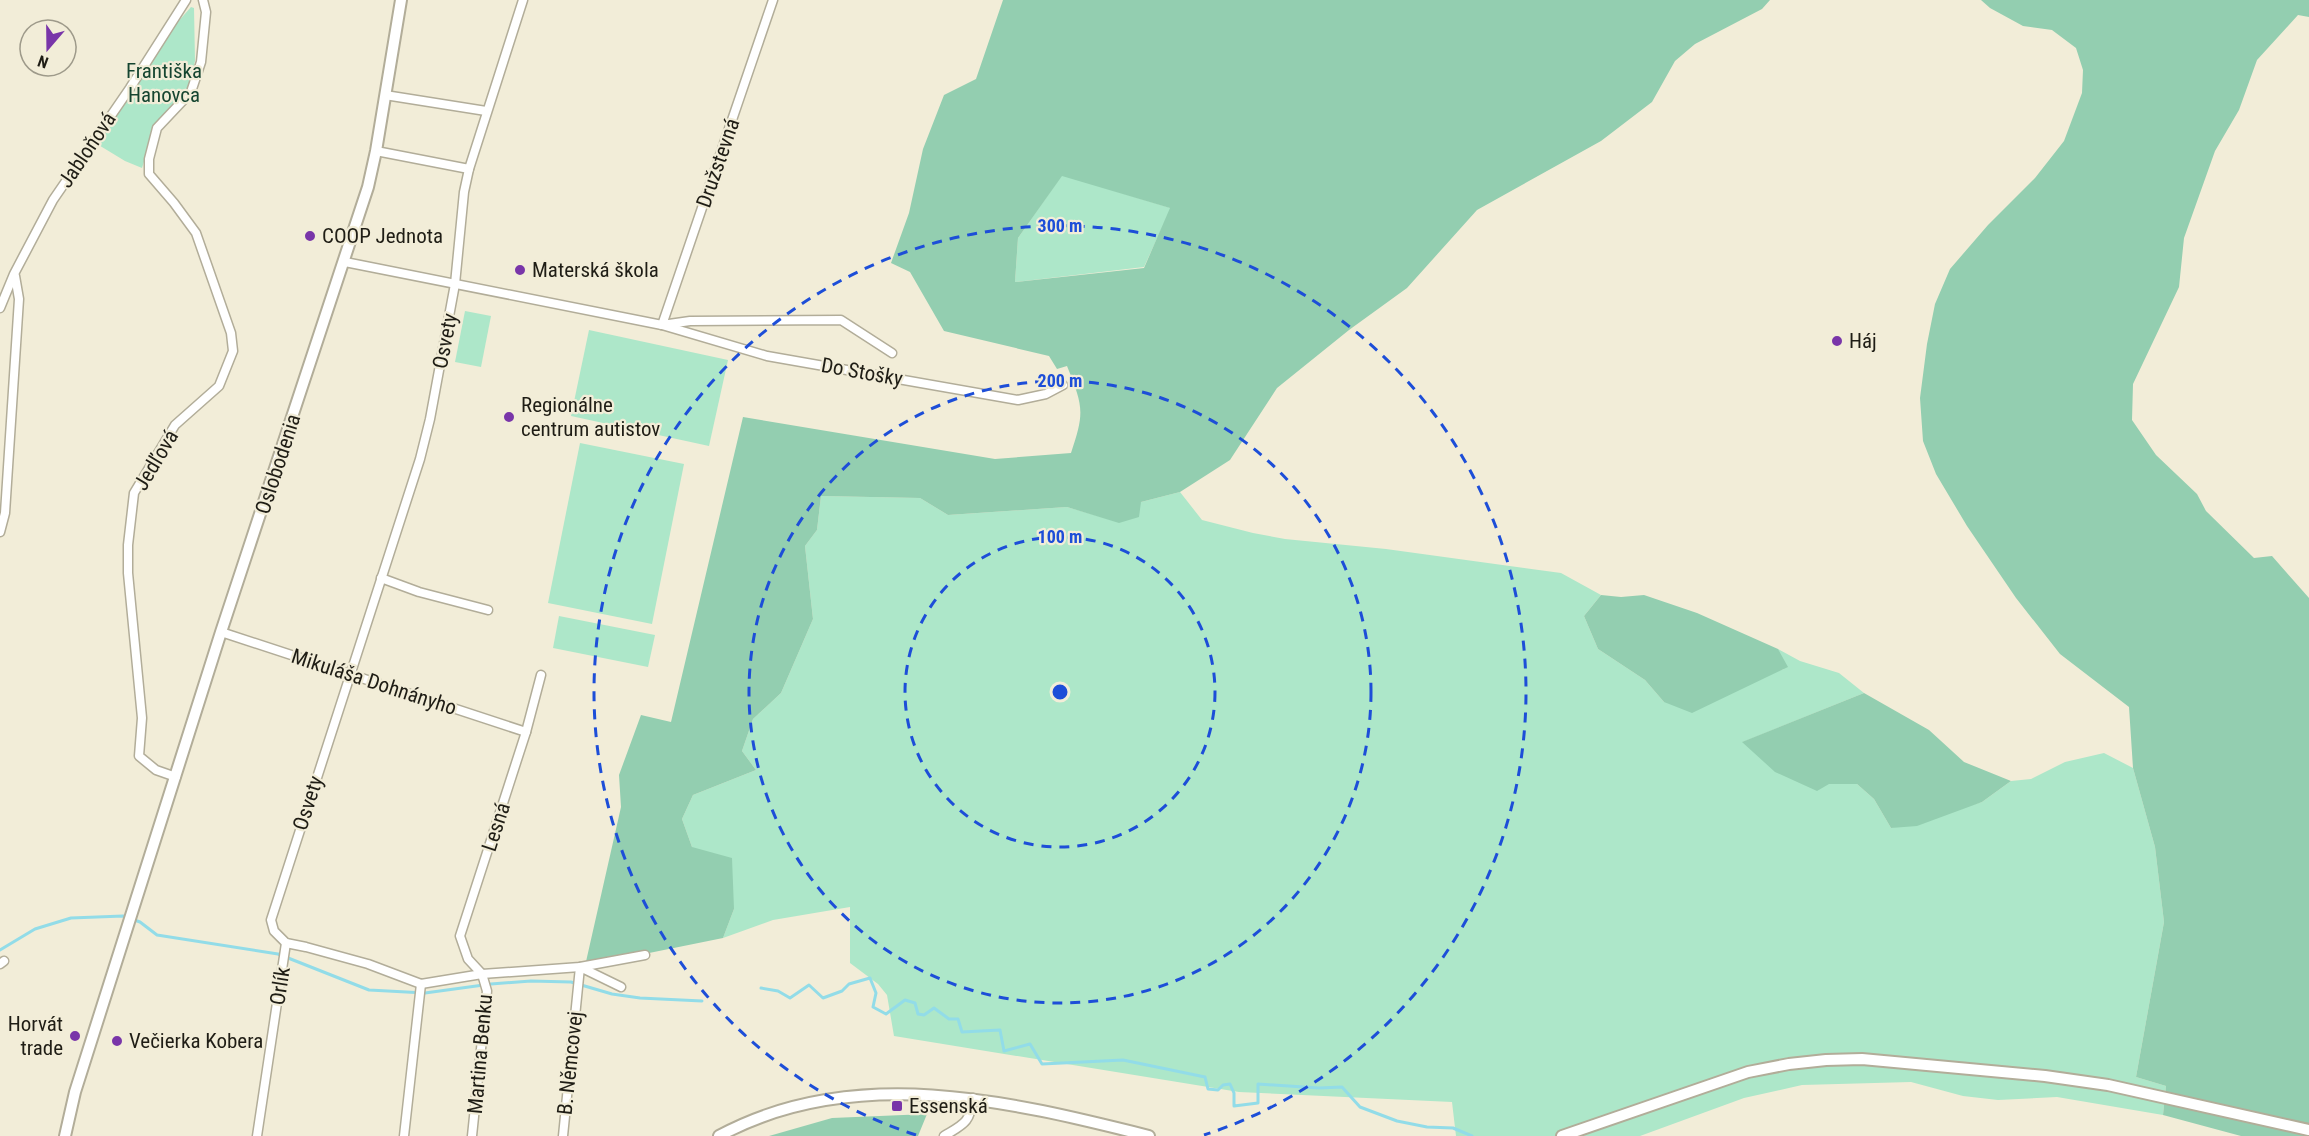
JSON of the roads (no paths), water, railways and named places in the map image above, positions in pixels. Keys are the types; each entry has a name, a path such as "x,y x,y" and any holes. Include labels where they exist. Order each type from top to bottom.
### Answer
{"street":[{"name":"Jabloňová","path":"1,302 53,200 130,88 186,0"},
{"name":"Jedľová","path":"176,777 156,770 139,756 142,718 128,573 128,545 134,493 176,425 219,386 233,351 231,333 196,233 149,174 149,159 157,128 191,92 201,62 206,12 202,0"},
{"name":"Oslobodenia","path":"65,1136 75,1092 221,632 368,187 401,0"},
{"name":"Osvety","path":"286,948 274,931 271,920 426,436 455,284 464,192 469,169 523,0"},
{"name":"Družstevná","path":"662,325 773,0"},
{"path":"386,95 486,111"},
{"path":"376,151 469,169"},
{"name":"Do Stošky","path":"345,262 662,325 767,356 1018,400 1046,394 1063,385"},
{"path":"0,532 5,513 19,298 14,274"},
{"name":"Do Stošky","path":"662,325 690,321 841,320 892,353"},
{"path":"381,578 419,592 488,610"},
{"name":"Mikuláša Dohnányho","path":"221,632 526,732"},
{"name":"Lesná","path":"484,977 468,958 460,936 526,732 541,675"},
{"path":"286,948 306,947 368,964 420,990 484,977 580,967 645,955"},
{"name":"Orlík","path":"257,1136 286,948"},
{"path":"580,967 621,987"},
{"name":"B. Němcovej","path":"563,1136 580,967"},
{"name":"Martina Benku","path":"472,1136 487,991 484,977"},
{"path":"404,1136 420,990"},
{"path":"1562,1136 1748,1072 1826,1059 1862,1059 2045,1076 2108,1085 2309,1130"},
{"path":"719,1136 740,1124 780,1109 813,1101 884,1095 973,1098 1038,1109 1149,1136"},
{"path":"944,1136 968,1121 973,1098"}],"waterway":[{"path":"0,950 35,929 71,918 123,916 140,922 157,935 278,954 369,990 425,993 491,984 531,981 571,982 612,994 640,998 702,1001"},
{"path":"761,988 778,991 790,998 809,985 823,998 842,991 849,984 870,978 876,993 873,1007 886,1014 905,1000 915,1003 918,1014 924,1015 934,1008 949,1019 958,1019 962,1032 1000,1030 1004,1051 1030,1044 1042,1064 1123,1060 1205,1077 1208,1089 1218,1090 1223,1085 1230,1084 1234,1093 1234,1106 1258,1103 1258,1084 1319,1088 1342,1087 1360,1107 1397,1121 1427,1127 1453,1128 1472,1136"}],"place":[{"name":"COOP Jednota","path":"310,236"},
{"name":"Materská škola","path":"520,270"},
{"name":"Háj","path":"1837,341"},
{"name":"Regionálne centrum autistov","path":"509,417"},
{"name":"Horvát trade","path":"75,1036"},
{"name":"Večierka Kobera","path":"117,1041"},
{"name":"Essenská","path":"897,1106"}],"park label":[{"name":"Františka Hanovca","path":"164,83"}]}
